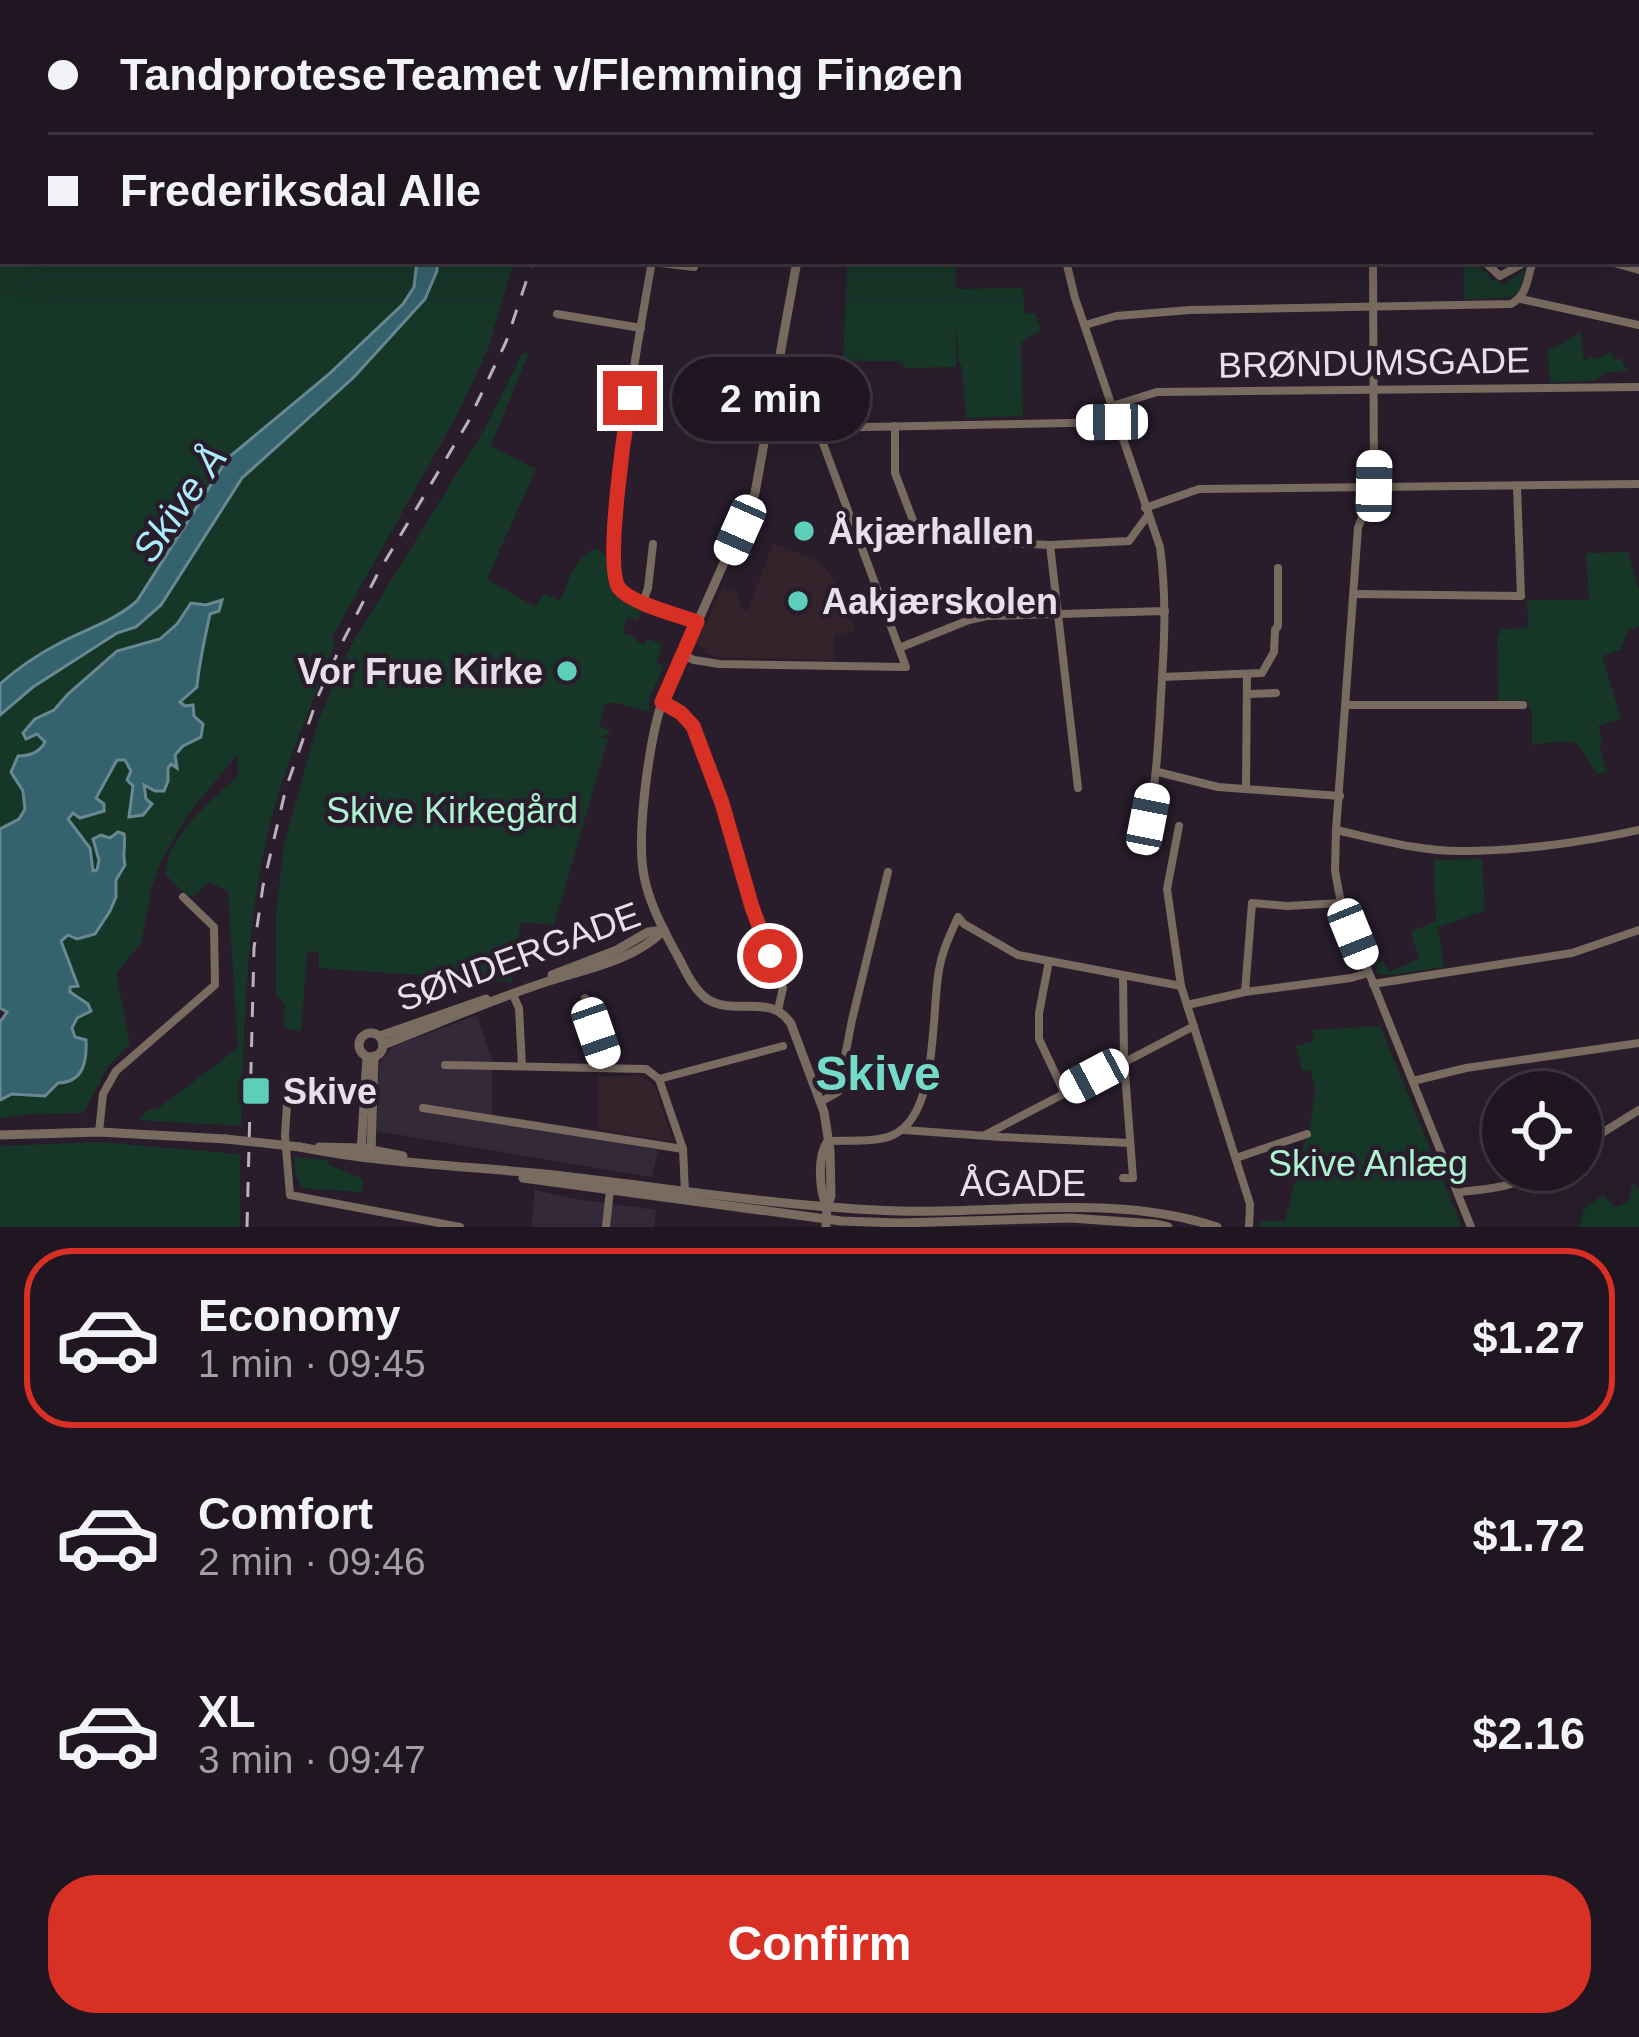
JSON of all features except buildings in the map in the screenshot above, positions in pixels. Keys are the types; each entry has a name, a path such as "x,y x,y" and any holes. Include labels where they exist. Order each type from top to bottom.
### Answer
{"street":[{"path":"652,264 618,475 615,579 624,593 697,622"},
{"path":"673,264 694,267"},
{"path":"0,1135 99,1132 226,1139 685,1194 826,1218 822,1173 823,1148 828,1141 822,1101 791,1024 778,1010 724,1006 693,985 664,930 646,886 641,858 650,750 662,702 755,493 797,264"},
{"path":"1067,264 1160,547 1165,611 1158,772 1148,819"},
{"path":"1373,264 1374,486 1358,528 1335,872 1341,903 1368,973 1472,1227"},
{"path":"1487,264 1500,276 1524,264"},
{"path":"1520,299 1529,264"},
{"path":"1084,326 1116,316 1190,310 1511,304 1520,299 1639,325"},
{"path":"557,314 641,328"},
{"path":"683,655 719,664 906,667 797,376 780,368"},
{"name":"BRØNDUMSGADE","path":"1112,406 1157,392 1639,387"},
{"path":"817,428 1118,422"},
{"path":"895,425 895,473 920,539 1050,545 1129,541 1146,511 1199,488 1639,484"},
{"path":"1354,594 1521,596 1517,486"},
{"path":"643,602 653,544"},
{"path":"1050,545 1078,788"},
{"path":"1162,676 1262,673 1274,652 1278,626 1277,568"},
{"path":"899,648 987,616 1165,611"},
{"path":"1246,788 1247,674"},
{"path":"1247,694 1276,693"},
{"path":"662,702 693,726 783,988 778,1010"},
{"path":"1346,705 1523,705"},
{"path":"1158,772 1217,787 1340,796"},
{"path":"1179,826 1167,889 1181,986 1250,1204 1249,1227"},
{"path":"1336,830 1463,851 1599,839 1639,830"},
{"path":"822,1101 838,1092 887,872"},
{"path":"99,1132 103,1094 116,1071 215,986 214,927 183,897"},
{"path":"1245,992 1252,903 1341,903"},
{"path":"828,1141 886,1138 902,1130 919,1106 926,1085 938,972 958,917 1006,950 1181,986"},
{"name":"SØNDERGADE","path":"381,1041 620,958 664,930"},
{"name":"SØNDERGADE","path":"381,1041 602,956 649,932 664,930"},
{"path":"1373,984 1572,953 1639,930"},
{"path":"1048,961 1039,1040 1064,1092"},
{"path":"1187,1005 1368,973"},
{"path":"1123,975 1133,1178 1123,1178"},
{"path":"513,995 519,1008 522,1066"},
{"path":"584,998 608,1068"},
{"path":"986,1135 1194,1026"},
{"path":"369,1033 381,1041 381,1052 371,1057 360,1050 360,1040 369,1033"},
{"path":"1413,1081 1466,1068 1639,1042"},
{"path":"659,1079 783,1046"},
{"name":"SØNDERGADE","path":"366,1154 371,1057"},
{"path":"445,1065 646,1069 659,1079 683,1149 685,1194"},
{"path":"287,1104 290,1195 460,1227"},
{"path":"423,1108 683,1149"},
{"path":"1602,1133 1639,1110"},
{"path":"902,1130 1130,1142"},
{"path":"1236,1158 1307,1134"},
{"path":"606,1227 610,1186"},
{"path":"1458,1192 1482,1190"},
{"name":"ÅGADE","path":"826,1218 907,1211 1080,1208 1156,1212 1217,1227"},
{"name":"ÅGADE","path":"826,1218 900,1223 1071,1218 1168,1227"}],"shaded area":[{"name":"Aakjærskolen","path":"773,543 822,563 841,591 855,632 835,634 833,660 721,657 705,653 697,643 723,587 739,594 739,608 748,611"},
{"path":"477,1015 492,1060 492,1119 658,1150 652,1177 377,1131 379,1064 392,1047"},
{"path":"598,1076 640,1076 655,1086 672,1139 599,1129"},
{"path":"535,1190 656,1210 654,1227 531,1227"}],"green space":[{"path":"0,264 513,264 488,349 456,417 332,637 335,644 280,787 252,926 241,1126 139,1120 238,1048 228,891 208,882 195,895 187,896 166,875 181,833 238,776 238,754 189,813 161,862 141,943 116,973 130,1044 108,1066 84,1113 0,1118 0,1100 12,1094 45,1096 62,1074 72,1046 72,1028 88,1004 70,992 60,941 68,935 77,939 100,926 125,865 99,860 93,871 90,848 67,820 96,799 117,759 125,760 146,799 143,784 154,791 164,790 168,768 194,716 179,702 197,687 211,613 206,605 191,604 165,636 115,653 35,719 37,734 45,742 26,756 25,809 19,819 0,829"},
{"path":"847,264 955,264 956,289 1023,288 1025,313 1036,314 1041,330 1021,343 1023,416 966,418 957,316 956,367 906,368 899,361 843,361"},
{"path":"1463,264 1480,267 1502,285 1527,264 1514,297 1464,300"},
{"path":"1581,331 1586,361 1612,351 1613,359 1621,359 1627,371 1607,372 1593,381 1550,382 1548,351"},
{"name":"Skive Kirkegård","path":"529,352 491,446 536,469 487,579 535,607 544,594 560,601 581,558 594,549 601,551 608,560 613,592 642,608 638,620 627,618 623,633 645,644 647,639 662,644 656,663 664,666 649,698 649,712 605,703 599,726 610,735 601,736 608,739 554,925 521,922 512,982 319,968 319,952 307,951 301,1032 283,1027 285,1004 276,995 276,913 284,845 318,722 350,647 485,428 522,354"},
{"path":"1628,552 1639,590 1639,626 1628,631 1621,649 1602,656 1621,719 1598,726 1607,771 1597,774 1578,744 1532,745 1532,714 1526,700 1498,701 1497,638 1501,630 1528,627 1527,600 1589,600 1586,553"},
{"path":"1482,859 1485,911 1438,927 1444,967 1389,975 1378,973 1348,898 1353,897 1378,962 1383,961 1389,972 1419,959 1411,932 1436,921 1434,860"},
{"name":"Skive Anlæg","path":"1380,1026 1462,1227 1258,1227 1262,1221 1285,1221 1309,1134 1315,1090 1311,1070 1302,1071 1296,1046 1314,1041 1312,1030"},
{"path":"98,1142 240,1154 240,1227 0,1227 0,1146"},
{"path":"294,1157 327,1160 363,1179 362,1192 302,1188"},
{"path":"1632,1183 1639,1189 1639,1227 1579,1227 1584,1208 1603,1195 1616,1207 1629,1201"}],"water":[{"path":"417,264 437,264 425,299 354,377 242,478 161,605 136,627 117,633 33,687 0,715 0,684 43,653 137,601 228,458 328,375 403,304 414,287"},
{"path":"222,600 219,611 210,614 197,687 180,702 193,705 194,716 203,724 201,737 175,755 177,768 171,764 168,768 164,791 144,785 152,804 143,815 129,817 133,786 127,780 131,771 125,760 117,760 96,798 104,804 104,811 80,818 73,813 68,819 90,848 93,871 99,860 93,839 124,834 125,865 116,880 110,911 95,934 77,939 68,935 61,941 78,986 70,987 70,992 91,1011 77,1018 72,1028 75,1037 86,1040 82,1069 45,1096 12,1094 0,1100 0,1022 7,1012 0,1008 0,829 19,819 25,809 23,791 11,772 18,756 34,753 45,742 37,734 26,739 23,733 117,651 160,639 191,603"}],"railway":[{"path":"247,1227 254,948 286,788 344,639 468,422 506,342 532,264"}],"place":[{"name":"Åkjærhallen","path":"804,531"},
{"name":"Aakjærskolen","path":"798,601"},
{"name":"Vor Frue Kirke","path":"567,671"},
{"name":"Skive","path":"256,1091"}],"district":[{"name":"Skive","path":"878,1073"}],"route":[{"path":"630,398 618,475 615,579 625,594 697,622 662,702 693,726 770,956"}],"water label":[{"name":"Skive Å","path":"179,503"}]}
